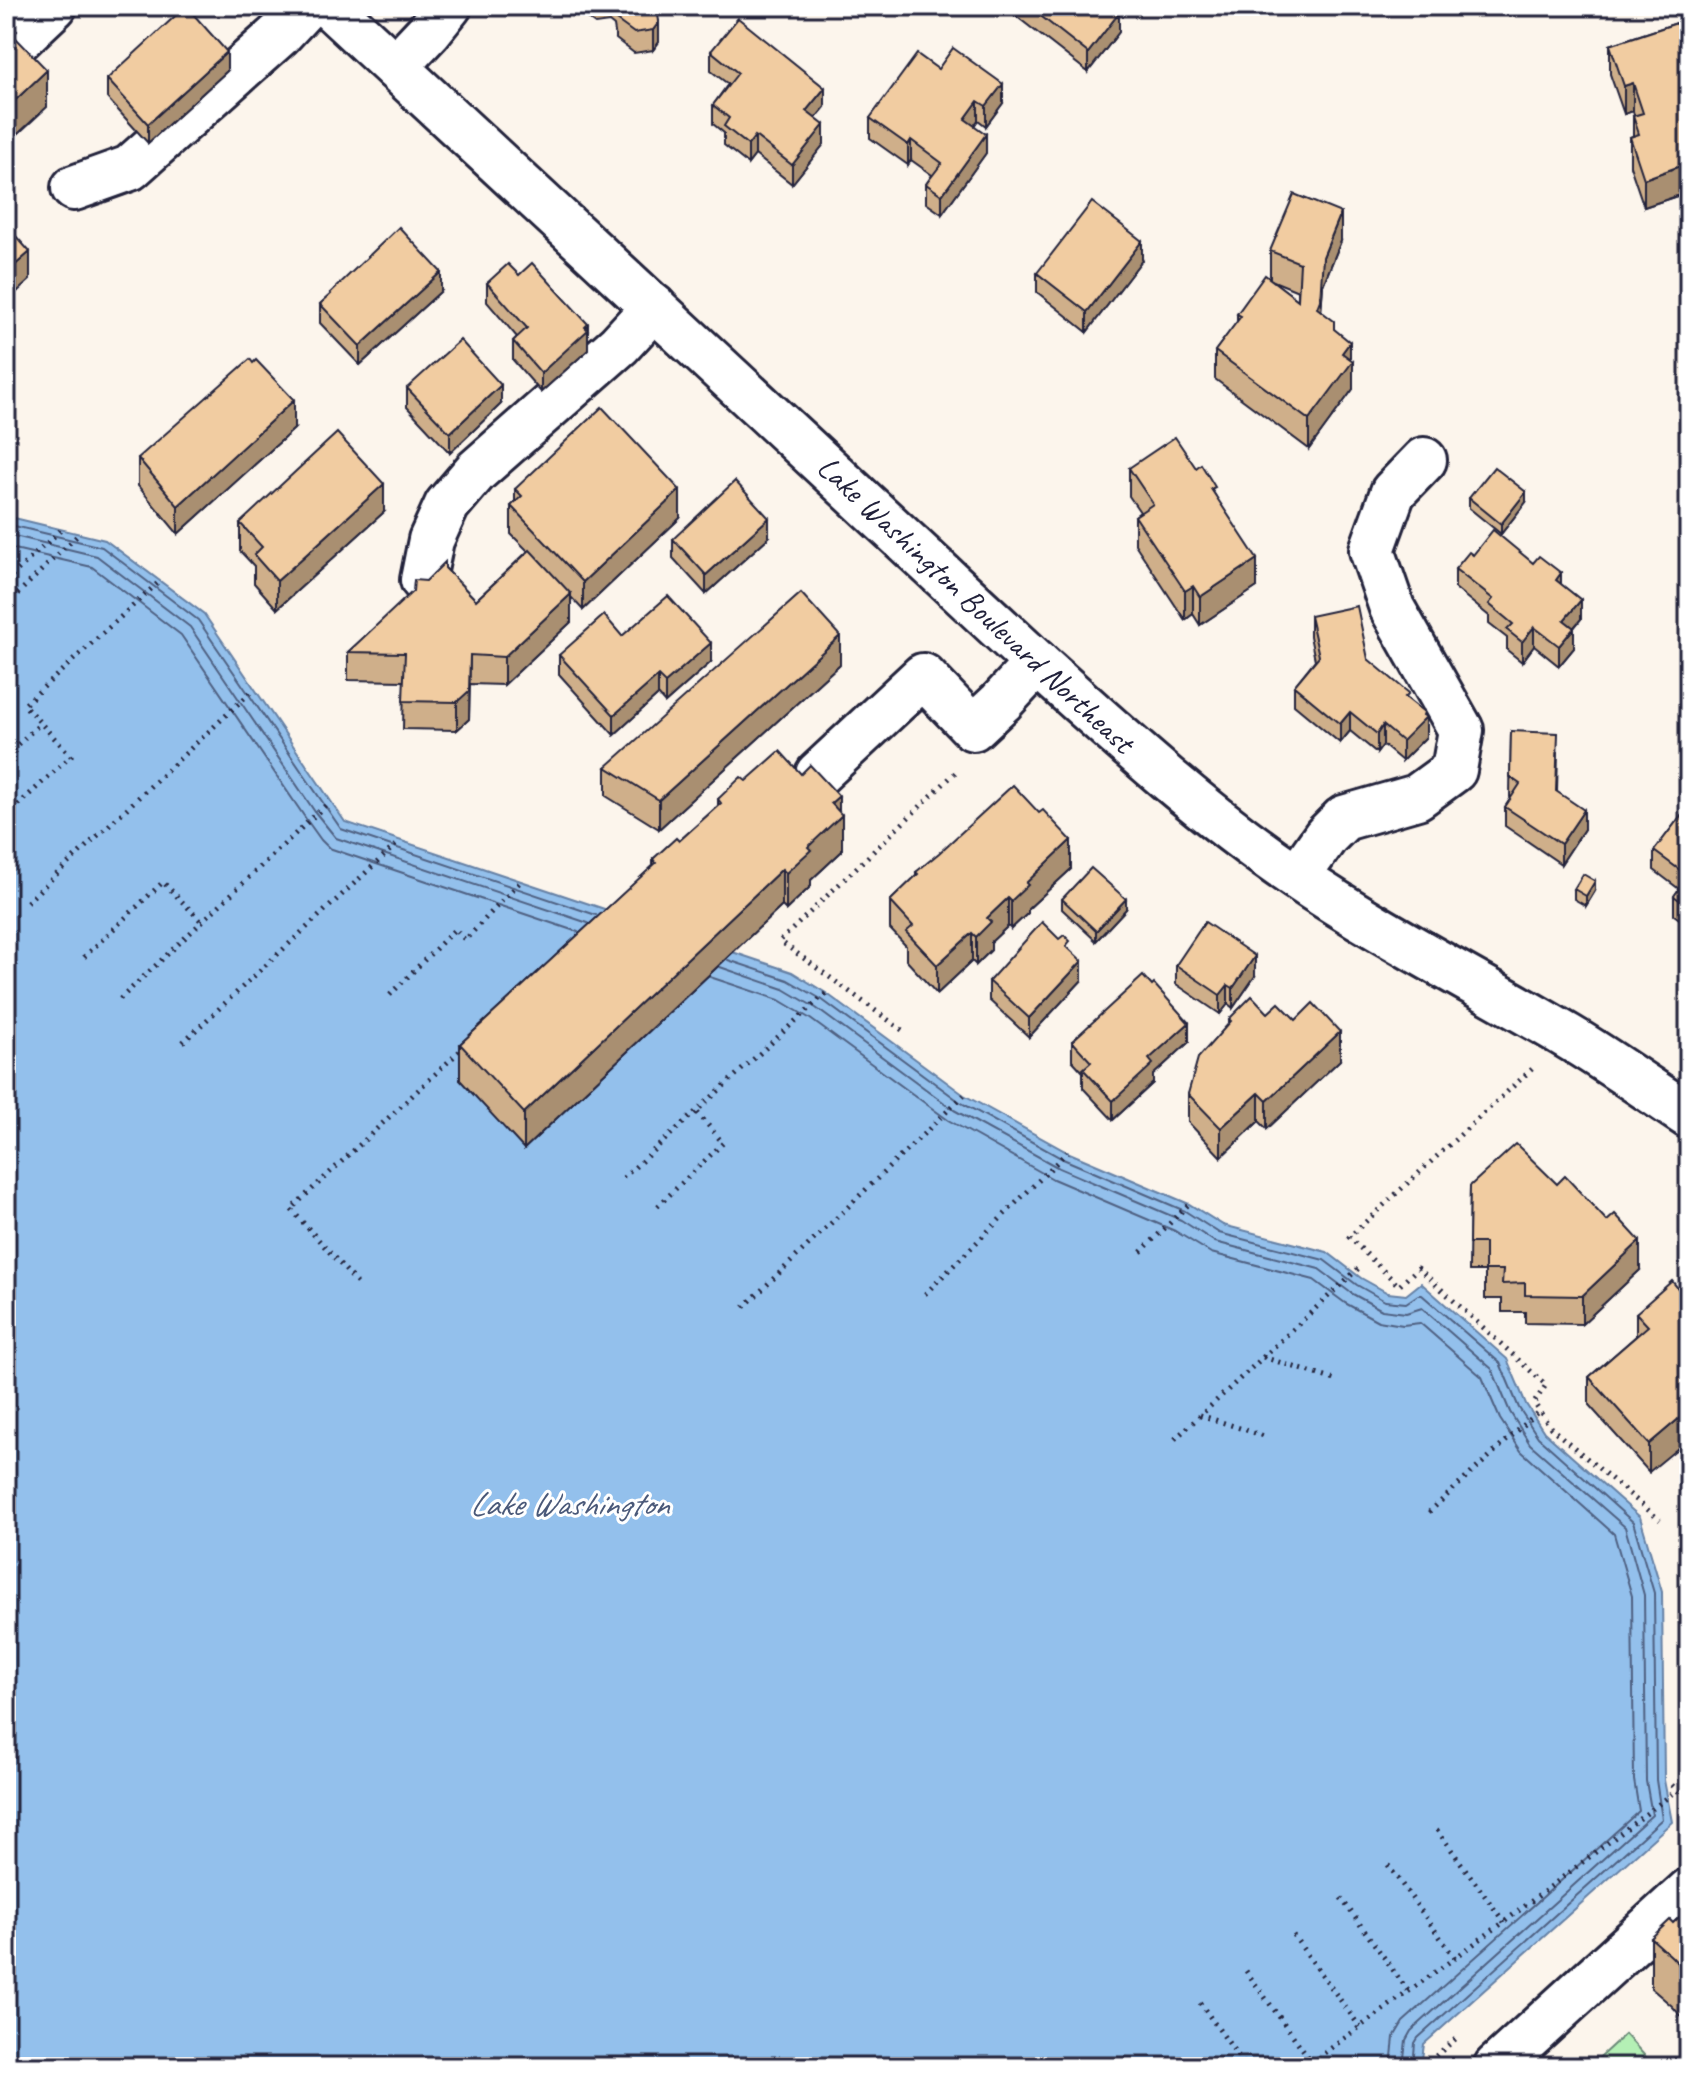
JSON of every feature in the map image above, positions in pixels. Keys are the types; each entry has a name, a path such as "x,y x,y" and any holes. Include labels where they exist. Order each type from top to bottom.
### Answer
{"main road":[{"path":"19,39 54,6"},
{"path":"74,188 130,168 280,34 306,6"},
{"name":"Lake Washington Boulevard Northeast","path":"329,6 1037,663 1155,768 1241,838 1297,877 1409,947 1568,1037 1689,1116"},
{"path":"395,67 449,6"},
{"path":"423,580 431,540 447,505 476,471 619,345 654,307"},
{"path":"1297,877 1326,836 1344,818 1417,797 1454,770 1461,730 1392,608 1372,550 1393,492 1424,460"},
{"path":"818,774 923,676 973,728 1037,663"},
{"path":"1496,2067 1689,1891"}],"path":[{"path":"6,581 62,529"},
{"path":"6,605 80,533"},
{"path":"6,816 71,756 24,705 160,581"},
{"path":"27,902 254,689"},
{"path":"6,755 41,723"},
{"path":"902,1030 780,941 959,769"},
{"path":"120,999 330,801"},
{"path":"183,1042 400,841"},
{"path":"390,995 455,929 465,940 521,881"},
{"path":"84,957 163,882 202,922"},
{"path":"623,1178 826,993"},
{"path":"357,1283 291,1209 473,1039"},
{"path":"1532,1069 1349,1237 1399,1286 1418,1268 1546,1385 1534,1403 1551,1428 1660,1520"},
{"path":"744,1307 964,1095"},
{"path":"658,1206 723,1143 696,1111"},
{"path":"925,1294 1067,1152"},
{"path":"1141,1252 1189,1204"},
{"path":"1175,1439 1361,1266"},
{"path":"1263,1357 1338,1381"},
{"path":"1429,1512 1539,1411"},
{"path":"1200,1415 1267,1437"},
{"path":"1672,1785 1689,1802"},
{"path":"1305,2067 1504,1922 1672,1794"},
{"path":"1437,1830 1504,1922"},
{"path":"1388,1865 1455,1958"},
{"path":"1341,1898 1409,1992"},
{"path":"1293,1935 1360,2027"},
{"path":"1246,1971 1312,2062"},
{"path":"1200,2003 1246,2067"}],"green space":[{"path":"1625,2034 1655,2067 1589,2067"}],"water":[{"name":"Lake Washington","path":"6,516 105,540 204,614 345,822 792,972 826,993 964,1095 1067,1152 1189,1204 1223,1225 1327,1252 1361,1278 1388,1293 1406,1295 1421,1283 1507,1359 1526,1404 1544,1432 1640,1517 1662,1592 1664,1780 1672,1822 1424,2044 1421,2067 6,2067"}],"building":[{"path":"186,6 227,52 148,124 107,79"},
{"path":"613,6 657,6 659,22 653,30 634,33 616,20"},
{"path":"1028,6 1111,6 1119,13 1088,53"},
{"path":"738,18 825,88 806,111 824,125 792,165 755,136 748,145 724,126 729,118 713,105 738,73 711,51"},
{"path":"1689,19 1689,172 1683,174 1680,166 1644,179 1630,137 1639,134 1633,116 1643,113 1633,83 1624,86 1610,45"},
{"path":"6,20 17,31 13,35 47,70 6,109"},
{"path":"953,48 1003,84 986,106 978,101 965,119 986,134 942,195 926,184 942,163 911,140 908,145 870,118 917,54 938,69"},
{"path":"1294,194 1341,213 1323,257 1317,308 1334,321 1334,329 1350,342 1342,353 1353,361 1309,420 1215,351 1241,316 1237,314 1265,275 1298,300 1300,263 1270,251"},
{"path":"1092,202 1142,241 1087,312 1037,273"},
{"path":"6,225 30,252 6,273"},
{"path":"399,227 441,272 360,346 320,304"},
{"path":"532,263 588,324 585,327 588,330 541,373 513,341 527,328 487,283 508,264 519,275"},
{"path":"460,340 501,385 450,433 407,388"},
{"path":"250,359 253,363 256,360 294,400 178,506 138,458"},
{"path":"602,407 680,490 583,582 511,506 522,496 515,489"},
{"path":"337,433 384,484 277,581 254,555 262,547 240,523"},
{"path":"1175,437 1196,468 1201,464 1215,487 1211,489 1257,559 1200,597 1193,586 1185,591 1135,516 1153,504 1129,468"},
{"path":"1494,467 1526,492 1501,524 1469,498"},
{"path":"735,481 769,518 706,575 673,539"},
{"path":"1493,530 1533,563 1539,556 1561,573 1556,580 1581,600 1564,620 1574,628 1559,646 1534,627 1522,642 1507,630 1513,624 1489,604 1493,599 1455,569 1469,552 1473,555"},
{"path":"530,550 571,594 504,657 470,655 469,691 457,702 403,701 405,653 348,652 413,591 414,580 426,581 445,562 445,568 476,600"},
{"path":"801,593 840,636 659,800 606,767"},
{"path":"668,596 711,643 665,683 658,676 614,715 559,655 604,615 622,636"},
{"path":"1357,606 1368,659 1409,693 1405,697 1426,717 1402,741 1383,725 1377,734 1350,712 1340,724 1294,686 1319,656 1310,616"},
{"path":"1511,731 1558,733 1556,791 1584,810 1561,844 1505,807 1520,784 1510,777"},
{"path":"780,751 801,774 810,765 839,796 831,803 842,815 808,847 811,850 786,873 782,869 524,1113 460,1044 656,863 653,859 676,838 679,841 721,803 718,799 741,777 746,781"},
{"path":"1013,785 1039,813 1043,810 1071,840 1011,901 1008,898 987,918 991,922 976,937 972,933 937,965 906,932 913,926 890,901 918,874 916,872"},
{"path":"1689,805 1689,907 1674,896 1688,876 1654,851"},
{"path":"1091,868 1126,899 1096,931 1062,899"},
{"path":"1583,874 1595,881 1586,896 1574,889"},
{"path":"1042,922 1059,939 1064,935 1070,941 1066,946 1082,961 1029,1018 989,981"},
{"path":"1205,922 1255,956 1233,988 1228,985 1220,995 1176,965"},
{"path":"1143,976 1189,1023 1149,1059 1153,1064 1113,1101 1083,1069 1091,1062 1072,1041"},
{"path":"1252,996 1268,1013 1279,1003 1296,1020 1313,1003 1340,1032 1267,1101 1259,1093 1221,1128 1188,1094 1198,1058"},
{"path":"1516,1144 1557,1184 1565,1176 1607,1221 1615,1214 1640,1241 1582,1296 1525,1295 1525,1283 1502,1284 1503,1270 1485,1270 1485,1243 1469,1243 1470,1186"},
{"path":"1672,1281 1681,1292 1689,1285 1689,1410 1649,1444 1589,1377 1648,1326 1636,1313"},
{"path":"1689,1908 1689,1976 1651,1938"}]}
